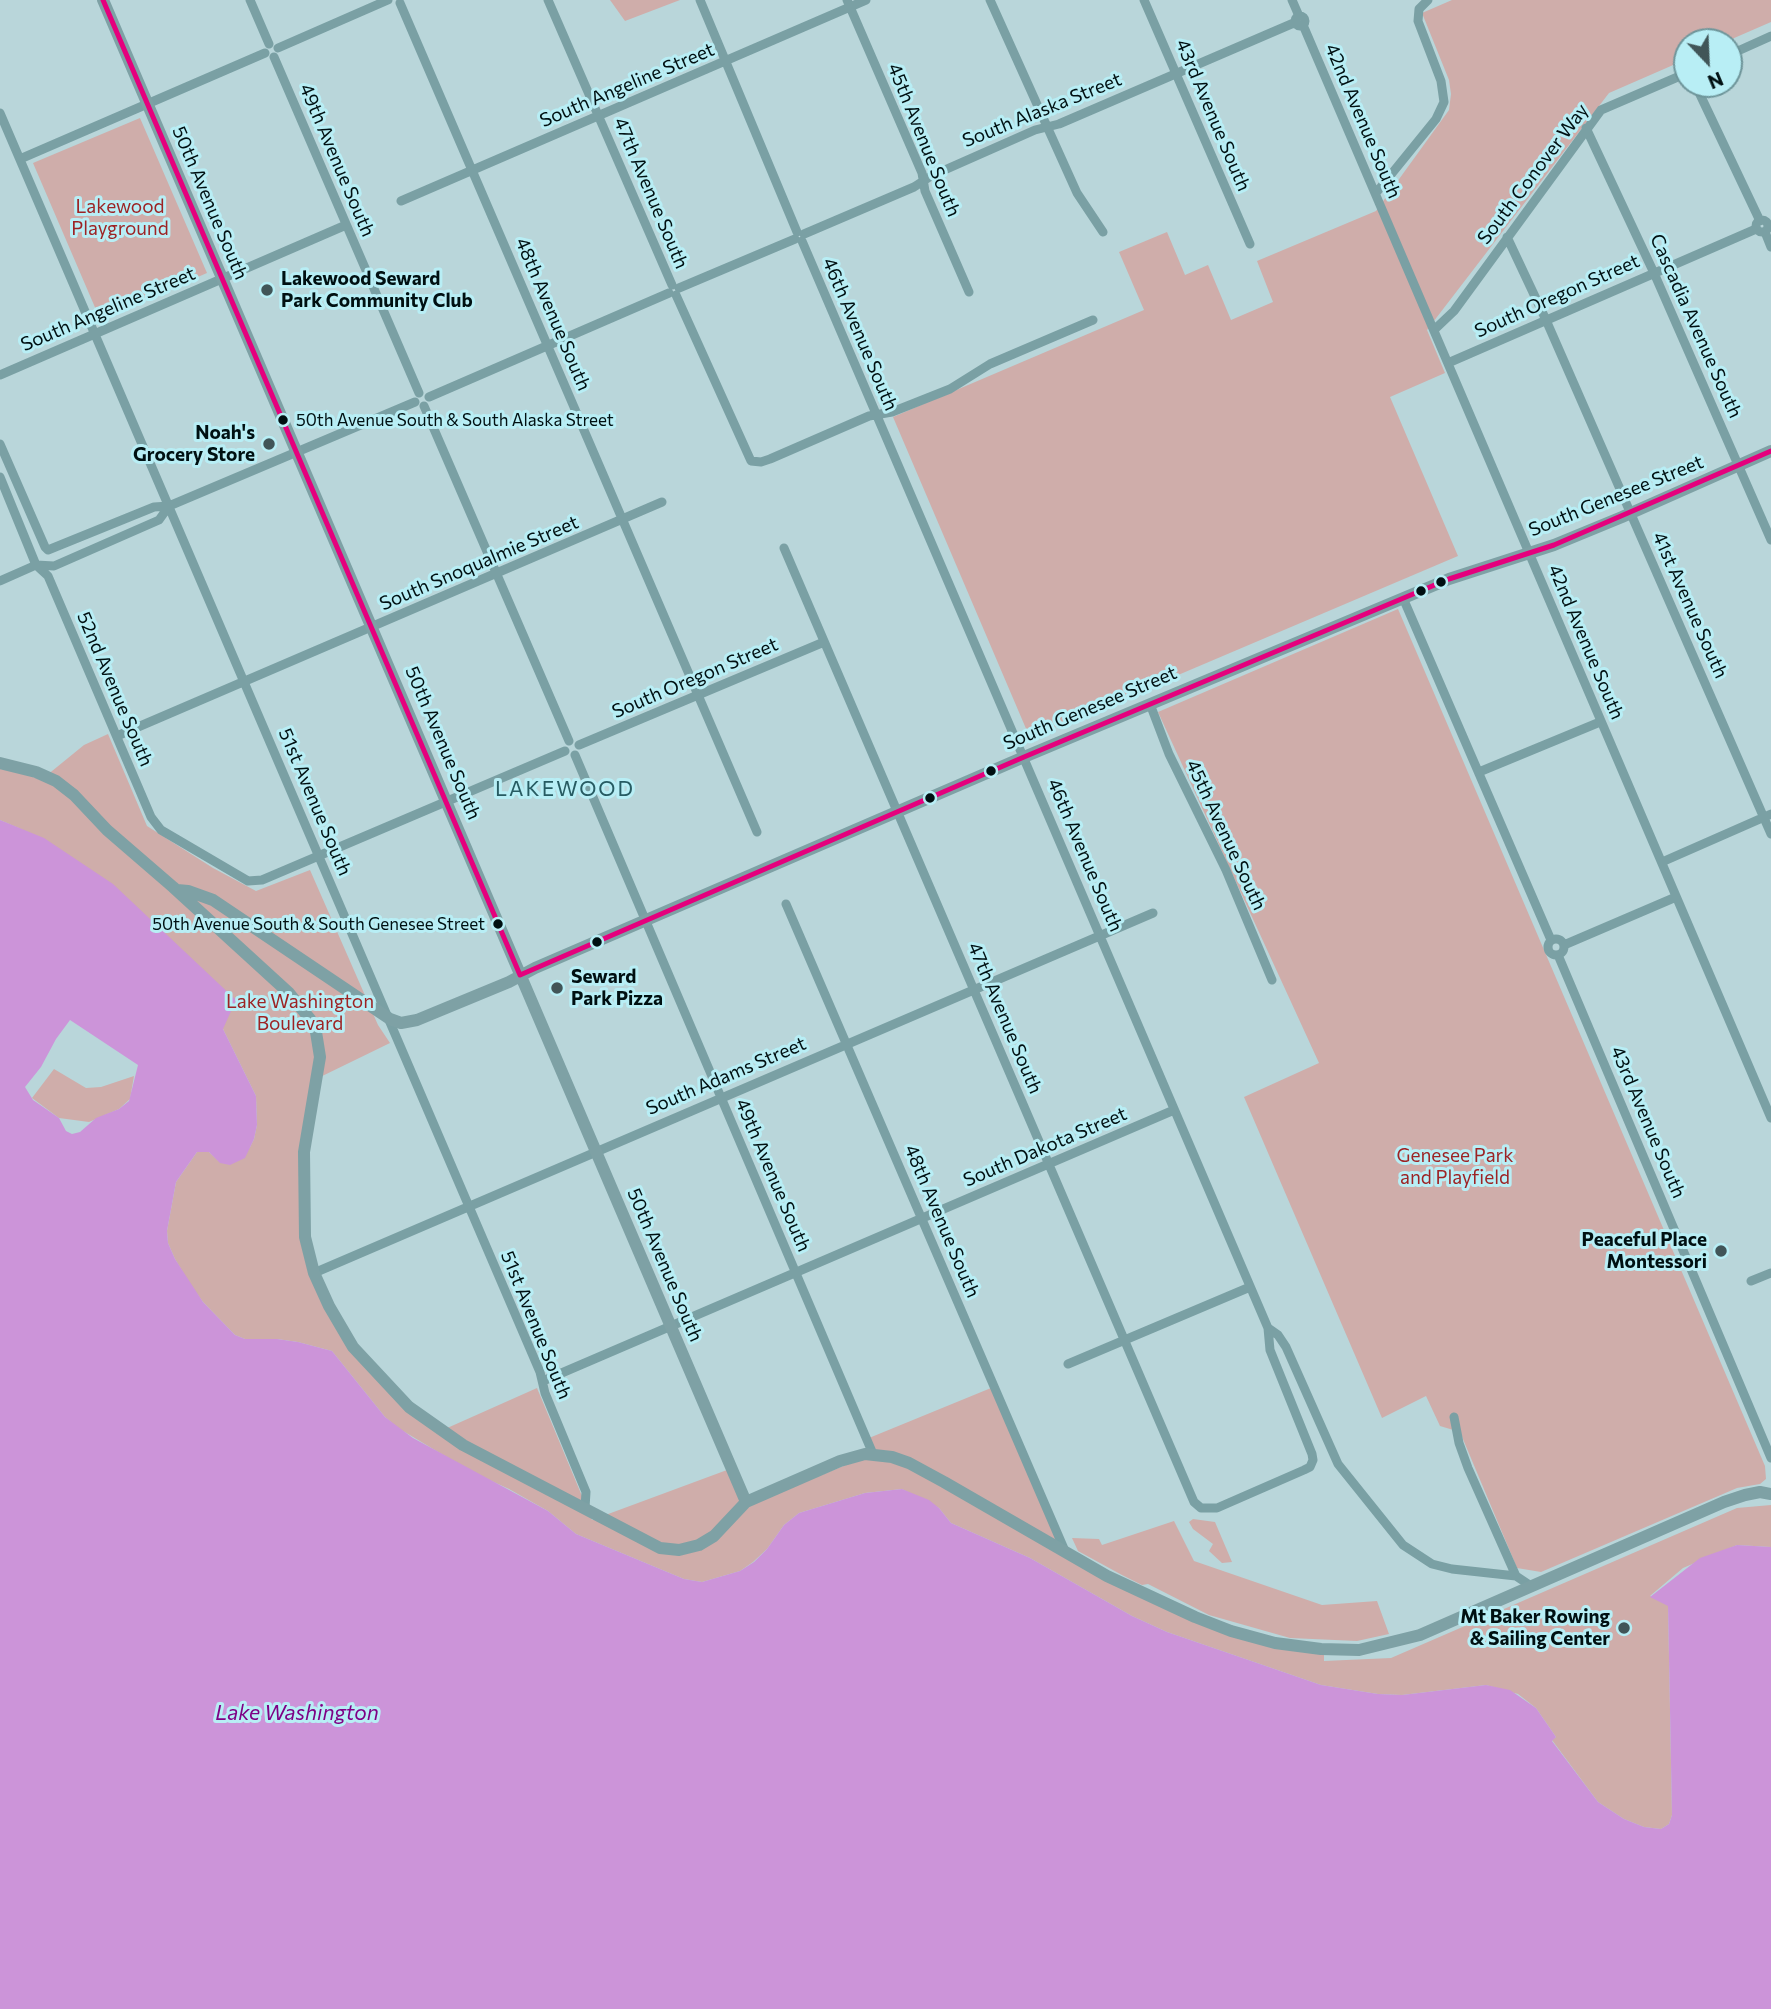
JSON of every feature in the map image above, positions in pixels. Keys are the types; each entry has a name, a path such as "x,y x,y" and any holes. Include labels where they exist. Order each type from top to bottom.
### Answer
{"street":[{"name":"50th Avenue South","path":"103,0 746,1502"},
{"name":"49th Avenue South","path":"250,0 569,741"},
{"name":"47th Avenue South","path":"548,0 751,461 770,458 874,414"},
{"name":"46th Avenue South","path":"700,0 874,414 1268,1328 1270,1350 1311,1454 1313,1461 1310,1467 1217,1508 1201,1508 1194,1503"},
{"name":"South Angeline Street","path":"401,201 725,62 849,3 866,0"},
{"path":"990,0 1077,193 1103,232"},
{"name":"43rd Avenue South","path":"1144,0 1250,244"},
{"name":"42nd Avenue South","path":"1292,0 1770,1116"},
{"path":"1376,193 1436,119 1444,102 1444,94 1418,21 1419,9 1427,0"},
{"path":"20,159 271,50 396,1"},
{"name":"48th Avenue South","path":"396,1 473,170 757,832"},
{"name":"45th Avenue South","path":"849,3 923,181 925,192 969,292"},
{"name":"South Alaska Street","path":"420,400 429,402 429,397 800,237 1035,130 1299,21"},
{"path":"1743,49 1771,36"},
{"name":"South Conover Way","path":"1434,330 1454,311 1601,110 1673,79"},
{"path":"1702,98 1764,226 1771,247"},
{"name":"51st Avenue South","path":"0,113 543,1381 545,1393 586,1492 585,1508"},
{"name":"Cascadia Avenue South","path":"1587,128 1771,540"},
{"name":"South Angeline Street","path":"0,375 346,225"},
{"name":"South Oregon Street","path":"1448,363 1764,226"},
{"name":"41st Avenue South","path":"1507,237 1767,816 1771,834"},
{"path":"874,414 892,412 950,389 989,364 1093,320"},
{"path":"0,444 45,547 52,550 154,507 169,506 420,400"},
{"name":"South Genesee Street","path":"390,1019 401,1023 425,1018 1024,757 1449,579 1554,545 1631,514 1771,451"},
{"name":"52nd Avenue South","path":"0,477 36,565 48,576 146,808 156,824 242,878 254,882 320,856"},
{"name":"South Snoqualmie Street","path":"117,736 662,502"},
{"path":"0,581 36,565 54,566 159,520 169,506"},
{"name":"47th Avenue South","path":"784,548 1194,1503"},
{"path":"1404,598 1551,940"},
{"name":"South Oregon Street","path":"577,750 824,642"},
{"name":"45th Avenue South","path":"1150,704 1169,754 1226,870 1272,980"},
{"path":"1479,772 1600,722"},
{"path":"569,741 575,741 577,750 570,755 565,751 565,745 569,741"},
{"name":"49th Avenue South","path":"577,750 645,921 873,1454"},
{"path":"320,856 565,751"},
{"path":"0,763 19,766 56,781 74,795 107,830 177,890 302,1006 316,1032 320,1057 304,1152 305,1237 314,1273 329,1306 353,1347 409,1407 463,1446 653,1545 679,1550 699,1545 714,1536 746,1502 840,1461 873,1454 909,1463 1107,1576 1195,1617 1231,1631 1275,1643 1321,1650 1359,1650 1420,1635 1724,1502 1760,1492 1771,1494"},
{"path":"1662,862 1767,816"},
{"path":"177,890 213,900 390,1019"},
{"path":"1564,945 1676,897"},
{"name":"48th Avenue South","path":"786,904 1065,1553"},
{"name":"South Adams Street","path":"314,1273 1153,912"},
{"path":"1551,940 1558,939 1564,945"},
{"path":"1551,940 1548,943 1550,952 1554,955 1563,951 1564,945"},
{"name":"43rd Avenue South","path":"1558,955 1771,1458"},
{"name":"South Dakota Street","path":"543,1381 1174,1111"},
{"path":"1751,1281 1771,1273"},
{"path":"1068,1364 1250,1286"},
{"name":"46th Avenue South","path":"1268,1328 1278,1335 1286,1347 1338,1464 1403,1545 1432,1564 1451,1569 1516,1576 1531,1586"},
{"path":"1454,1417 1468,1468 1516,1576"}],"green space":[{"path":"610,0 680,0 625,21"},
{"path":"1452,0 1771,0 1771,22 1743,34 1743,28 1673,28 1673,65 1609,93 1427,330 1445,373 1390,397 1458,556 1030,738 893,417 1144,310 1119,252 1167,232 1185,275 1208,265 1231,320 1273,302 1257,261 1376,211 1449,110 1449,80 1422,13"},
{"name":"Lakewood Playground","path":"140,118 207,273 100,319 33,163"},
{"name":"Genesee Park and Playfield","path":"1398,609 1765,1466 1766,1479 1760,1484 1737,1488 1541,1572 1517,1568 1460,1432 1440,1426 1426,1396 1382,1418 1244,1097 1319,1063 1158,712"},
{"name":"Lake Washington Boulevard","path":"108,734 147,826 213,868 256,891 310,870 378,1025 390,1043 312,1081 300,1234 325,1309 409,1412 436,1433 537,1388 592,1520 727,1470 753,1503 858,1460 877,1460 869,1438 991,1388 1067,1559 1212,1628 1324,1654 1324,1661 1391,1658 1737,1508 1771,1505 1771,1547 1737,1545 1683,1568 1650,1596 1668,1605 1672,1815 1669,1824 1661,1829 1644,1827 1624,1819 1598,1802 1552,1740 1556,1737 1536,1708 1518,1694 1486,1685 1402,1695 1321,1685 1167,1632 1132,1616 1030,1558 951,1523 939,1508 902,1489 865,1493 799,1513 784,1525 767,1549 740,1571 702,1582 684,1579 576,1534 548,1511 470,1471 398,1428 385,1417 332,1351 298,1342 245,1339 235,1335 191,1286 168,1243 167,1231 176,1182 197,1152 209,1152 221,1163 250,1147 257,1125 256,1096 223,1029 23,830 0,820 0,769 20,772 41,780 84,745"},
{"path":"54,1069 86,1088 101,1087 134,1076 130,1099 119,1109 89,1122 59,1118 32,1098"},
{"path":"1193,1519 1215,1522 1232,1562 1222,1563 1209,1551 1213,1544 1193,1529 1189,1522"},
{"path":"1174,1521 1194,1561 1322,1605 1377,1601 1389,1634 1357,1641 1290,1638 1209,1615 1148,1584 1142,1585 1078,1551 1072,1538 1099,1539 1102,1545"}],"water":[{"name":"Lake Washington","path":"0,820 44,838 113,884 236,1000 223,1029 256,1096 257,1125 254,1139 245,1158 230,1165 220,1163 209,1152 197,1152 176,1182 167,1231 168,1243 175,1259 203,1302 235,1335 245,1339 277,1339 332,1351 385,1417 413,1438 548,1511 576,1534 684,1579 702,1582 740,1571 754,1562 784,1525 799,1513 865,1493 902,1489 929,1500 951,1523 1030,1558 1132,1616 1167,1632 1321,1685 1402,1695 1486,1685 1510,1690 1536,1708 1556,1737 1552,1741 1598,1802 1624,1819 1644,1827 1661,1829 1669,1824 1672,1815 1668,1606 1650,1597 1700,1558 1737,1545 1771,1547 1771,2009 0,2009","holes":["70,1020 138,1065 129,1101 119,1109 96,1118 80,1132 72,1134 66,1131 59,1118 33,1100 25,1087 41,1067"]}],"transit line":[{"path":"103,0 520,975"},
{"path":"520,975 1024,757 1449,579 1554,545 1771,451"}],"place":[{"name":"Lakewood Seward Park Community Club","path":"267,290"},
{"name":"50th Avenue South & South Alaska Street","path":"283,420"},
{"name":"Noah's Grocery Store","path":"269,444"},
{"name":"50th Avenue South & South Genesee Street","path":"498,924"},
{"name":"Seward Park Pizza","path":"557,988"},
{"name":"Peaceful Place Montessori","path":"1721,1251"},
{"name":"Mt Baker Rowing & Sailing Center","path":"1624,1628"}],"district":[{"name":"LAKEWOOD","path":"565,789"}]}
